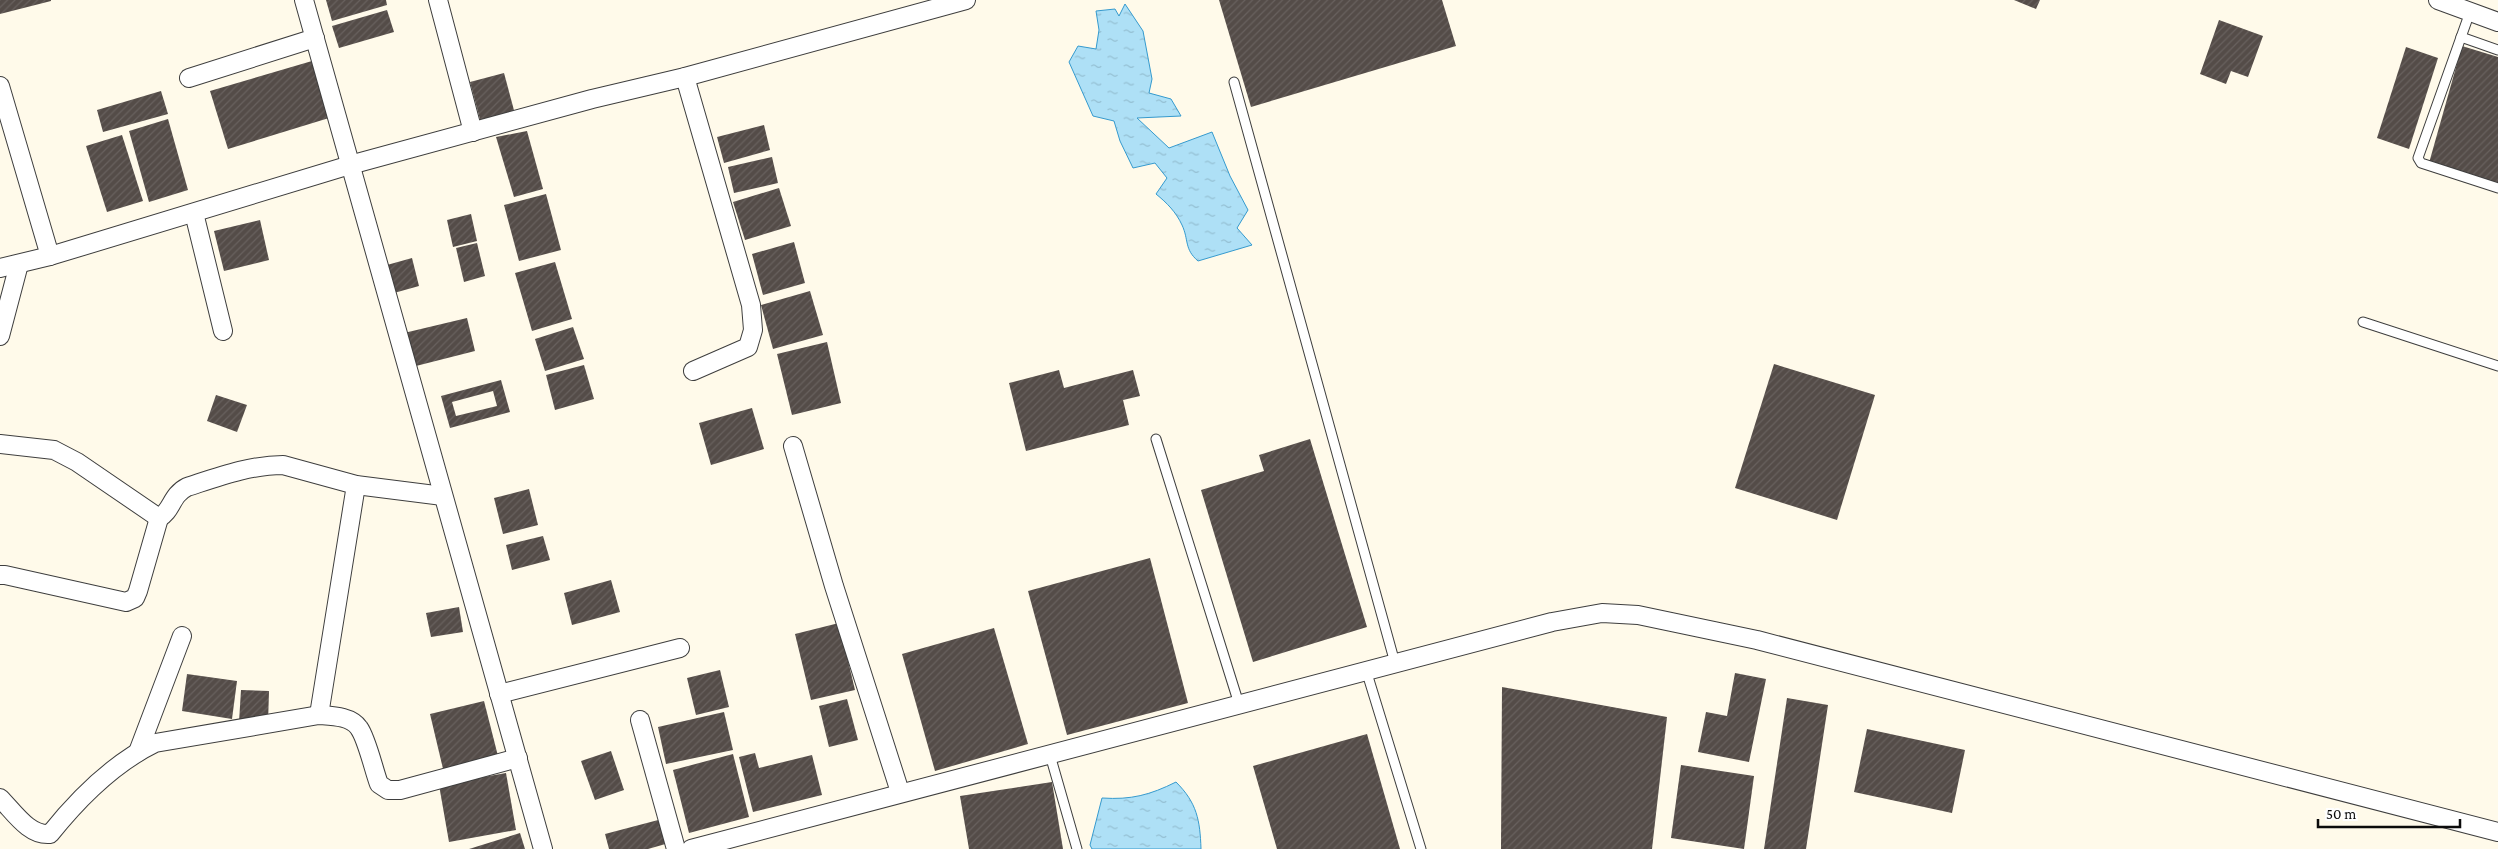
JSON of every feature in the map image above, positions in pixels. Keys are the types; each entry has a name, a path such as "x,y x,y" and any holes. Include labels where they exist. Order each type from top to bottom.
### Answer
{"street":[{"path":"304,0 543,849"},
{"path":"438,0 472,132"},
{"path":"0,268 50,256 350,164 592,99 685,77 966,0"},
{"path":"2438,0 2498,22"},
{"path":"189,78 315,38"},
{"path":"685,77 751,305 753,330 752,340 748,347 692,372"},
{"path":"0,86 50,256"},
{"path":"194,212 224,331"},
{"path":"0,336 19,264"},
{"path":"0,444 54,450 77,462 159,518"},
{"path":"793,446 834,586 900,792"},
{"path":"0,575 126,602 135,598 159,518 166,511 178,491 256,467 283,465 356,485 443,496"},
{"path":"319,715 356,485"},
{"path":"691,849 900,792 1050,755 1366,670 1552,622 1602,613 1638,615 1757,640 2498,832"},
{"path":"138,752 182,636"},
{"path":"500,694 680,648"},
{"path":"0,798 33,831 40,835 50,834 90,790 138,752 154,742 319,715 338,716 360,728 379,784 388,790 400,790 518,758"},
{"path":"640,720 676,849"}],"lane":[{"path":"2470,12 2418,158 2421,163 2498,188"},
{"path":"2461,37 2498,50"},
{"path":"1234,82 1394,663"},
{"path":"2363,322 2498,366"},
{"path":"1156,439 1239,704"},
{"path":"1366,670 1421,849"},
{"path":"1050,755 1077,849"}],"water":[{"path":"1125,4 1143,31 1152,79 1149,93 1171,99 1181,116 1137,118 1169,148 1212,132 1230,176 1248,210 1237,228 1252,245 1198,261 1189,248 1184,230 1177,216 1156,194 1167,178 1155,163 1133,168 1120,141 1114,121 1093,116 1069,62 1078,46 1096,49 1099,30 1096,11 1115,9 1119,16"},
{"path":"1176,782 1189,797 1196,812 1200,829 1201,849 1092,849 1090,845 1102,798 1140,796"}],"building":[{"path":"0,0 51,0 51,1 0,14"},
{"path":"326,0 386,0 387,5 332,21"},
{"path":"1219,0 1442,0 1456,46 1251,107"},
{"path":"2014,0 2040,0 2036,9"},
{"path":"387,10 394,32 339,48 332,26"},
{"path":"2219,20 2263,36 2248,77 2231,71 2226,84 2200,74"},
{"path":"2462,46 2498,57 2498,183 2429,163"},
{"path":"2406,47 2438,58 2409,149 2377,138"},
{"path":"312,61 329,118 228,149 210,91"},
{"path":"504,73 515,114 481,123 470,82"},
{"path":"161,91 168,114 103,132 97,110"},
{"path":"168,119 188,190 149,202 129,131"},
{"path":"764,125 770,150 724,163 717,137"},
{"path":"527,131 543,189 514,197 496,137"},
{"path":"122,135 143,201 107,212 86,146"},
{"path":"772,157 778,183 734,193 728,167"},
{"path":"779,188 791,226 745,240 733,202"},
{"path":"546,194 561,250 519,261 504,205"},
{"path":"471,214 477,241 453,247 447,220"},
{"path":"260,220 269,260 224,271 214,231"},
{"path":"794,242 805,283 763,295 752,254"},
{"path":"477,243 485,276 464,282 456,248"},
{"path":"412,258 419,286 394,293 387,265"},
{"path":"555,262 572,319 532,331 515,273"},
{"path":"810,291 823,335 773,349 761,305"},
{"path":"467,318 475,351 412,367 404,333"},
{"path":"573,327 584,359 545,371 535,339"},
{"path":"827,342 841,403 792,415 777,354"},
{"path":"1774,364 1875,395 1837,520 1735,488"},
{"path":"584,365 594,399 555,410 546,375"},
{"path":"1059,370 1064,388 1133,370 1140,396 1123,400 1129,425 1026,451 1009,383"},
{"path":"501,380 510,412 450,428 441,396","holes":["493,391 497,406 456,416 452,402"]},
{"path":"216,395 247,405 237,432 207,421"},
{"path":"752,408 764,449 711,465 699,423"},
{"path":"1310,439 1367,627 1253,662 1201,490 1264,471 1259,455"},
{"path":"529,489 538,525 503,534 494,498"},
{"path":"543,536 550,560 512,570 506,545"},
{"path":"1150,558 1188,703 1067,735 1028,591"},
{"path":"611,580 620,612 572,625 564,593"},
{"path":"459,607 463,632 431,637 426,613"},
{"path":"839,623 855,690 811,700 795,634"},
{"path":"994,628 1028,744 935,771 902,654"},
{"path":"720,670 729,707 696,715 687,678"},
{"path":"1735,673 1766,679 1749,762 1698,752 1706,712 1727,716"},
{"path":"187,674 237,681 232,719 182,711"},
{"path":"1502,687 1667,717 1652,849 1501,849"},
{"path":"241,690 269,691 268,723 239,722"},
{"path":"1787,698 1828,705 1806,849 1764,849"},
{"path":"847,699 858,740 829,747 819,706"},
{"path":"484,701 499,760 444,773 430,714"},
{"path":"724,712 733,750 666,764 658,727"},
{"path":"1867,729 1965,750 1952,813 1854,792"},
{"path":"1367,734 1400,849 1277,849 1253,766"},
{"path":"611,751 624,790 595,800 581,761"},
{"path":"755,753 759,768 812,755 822,795 753,812 739,757"},
{"path":"733,754 749,817 689,833 673,770"},
{"path":"1681,765 1754,776 1744,849 1671,838"},
{"path":"506,773 516,830 449,842 439,785"},
{"path":"1052,782 1063,849 969,849 960,796"},
{"path":"662,819 669,843 648,849 609,849 605,834"},
{"path":"520,833 525,849 469,849"}]}
